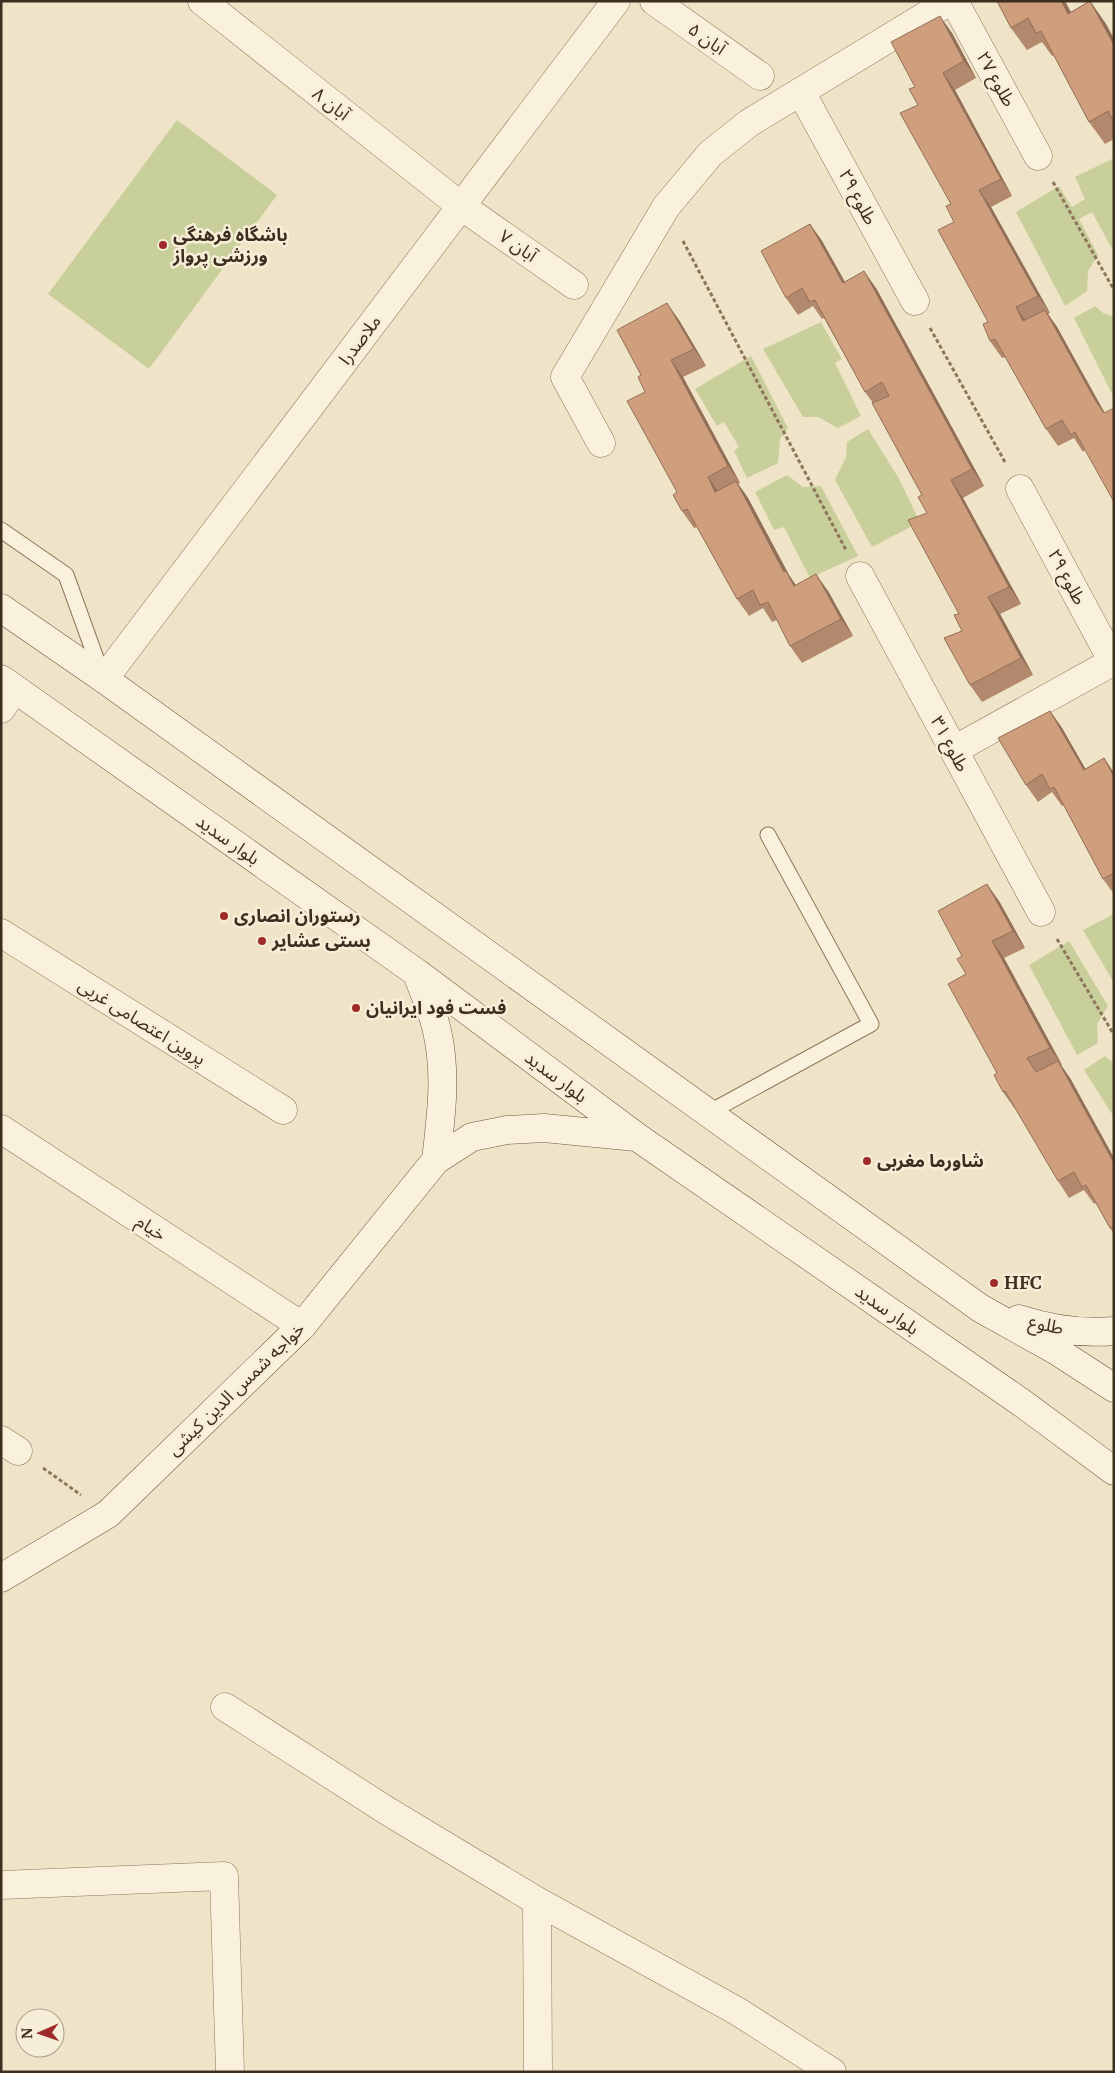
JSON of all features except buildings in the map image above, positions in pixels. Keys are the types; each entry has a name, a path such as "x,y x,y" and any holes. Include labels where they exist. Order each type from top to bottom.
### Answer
{"street":[{"name":"آبان ۸","path":"202,1 461,206"},
{"name":"ملاصدرا","path":"104,678 616,1"},
{"name":"آبان ۵","path":"654,1 760,76"},
{"path":"601,443 565,376 666,208 710,154 749,123 952,1"},
{"name":"طلوع ۲۷","path":"952,1 1038,156"},
{"name":"طلوع ۲۹","path":"801,92 915,301"},
{"name":"آبان ۷","path":"461,206 574,285"},
{"name":"طلوع ۲۹","path":"1020,489 1113,662"},
{"name":"طلوع ۳۱","path":"860,576 1041,912"},
{"path":"1,608 104,678 980,1308 1057,1351 1114,1388"},
{"path":"954,750 1113,662"},
{"name":"بلوار سدید","path":"6,692 417,973 637,1138 1022,1403 1114,1471"},
{"name":"پروین اعتصامی غربی","path":"1,933 284,1110"},
{"path":"417,973 437,1029 443,1067 442,1111 436,1160"},
{"name":"خواجه شمس الدين كيشی","path":"1,1578 108,1514 302,1326 436,1160 472,1137 507,1130 544,1128 637,1138"},
{"name":"خیام","path":"1,1129 302,1326"},
{"name":"طلوع","path":"980,1308 1066,1330 1094,1333 1114,1332"},
{"path":"225,1707 389,1812 537,1901 737,2011 832,2072"},
{"path":"1,1885 224,1876 230,2072"},
{"path":"537,1901 538,2072"}],"lane":[{"path":"1,530 66,575 104,678"},
{"path":"708,1113 872,1024 768,835"}],"path":[{"path":"1038,156 1114,290"},
{"path":"666,208 860,576"},
{"path":"915,301 1020,489"},
{"path":"1041,912 1114,1035"},
{"path":"10,1445 108,1514"}],"green space":[{"name":"باشگاه فرهنگی ورزشی پرواز","path":"177,120 277,195 149,369 48,294"},
{"path":"1114,158 1114,247 1111,247 1092,212 1079,219 1098,255 1088,271 1087,291 1065,306 1016,212 1059,186 1072,207 1085,199 1075,177"},
{"path":"1095,306 1103,313 1114,317 1114,398 1074,318"},
{"path":"821,322 842,359 835,363 861,416 838,428 818,417 803,417 763,349"},
{"path":"751,356 788,428 780,439 778,463 747,478 734,451 739,447 724,422 717,426 695,389"},
{"path":"868,429 898,477 920,522 872,547 835,480 846,457 847,442"},
{"path":"787,475 803,487 821,486 858,556 810,578 784,527 774,530 755,492"},
{"path":"1114,914 1114,983 1083,930"},
{"path":"1069,941 1108,1006 1097,1024 1098,1043 1077,1055 1029,965"},
{"path":"1105,1056 1114,1063 1114,1117 1084,1070"}],"place":[{"name":"باشگاه فرهنگی ورزشی پرواز","path":"163,245"},
{"name":"رستوران انصاری","path":"224,916"},
{"name":"بستی عشایر","path":"262,941"},
{"name":"فست فود ایرانیان","path":"356,1008"},
{"name":"شاورما مغربی","path":"867,1161"},
{"name":"HFC","path":"994,1283"}]}
